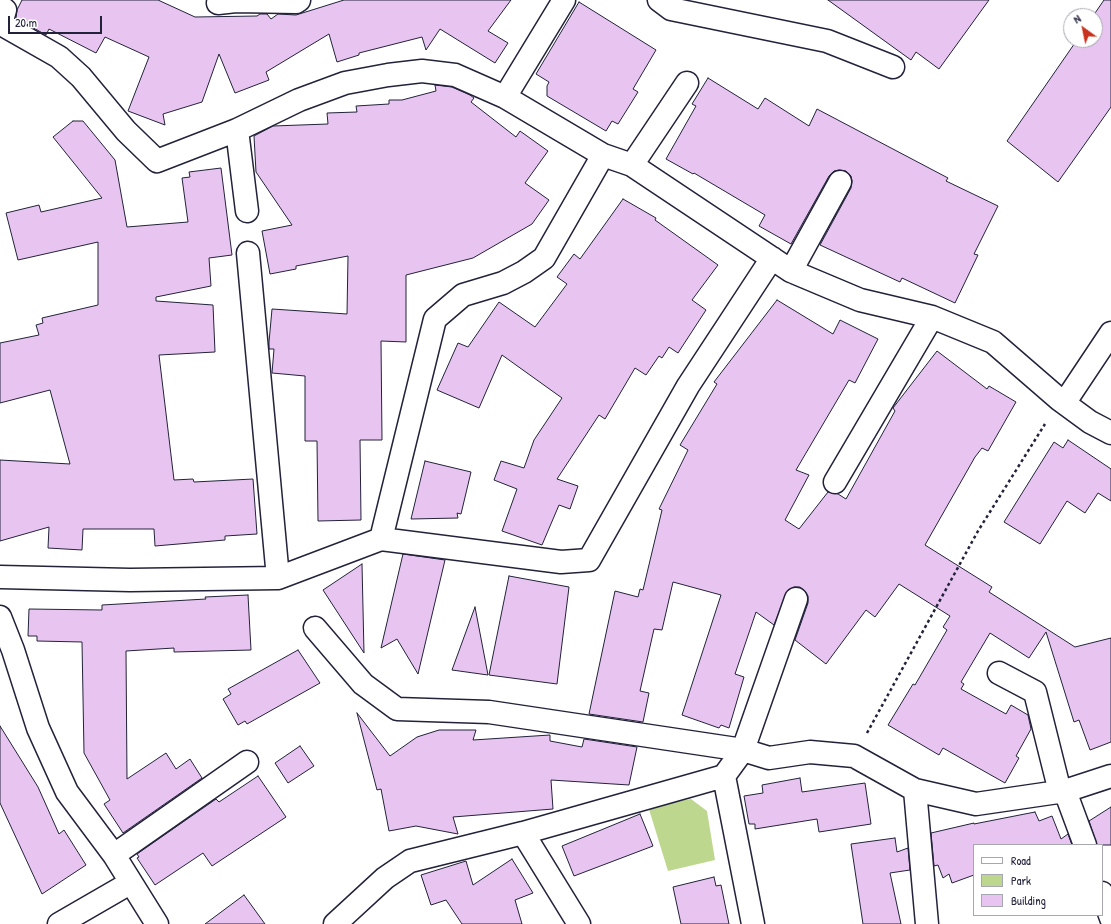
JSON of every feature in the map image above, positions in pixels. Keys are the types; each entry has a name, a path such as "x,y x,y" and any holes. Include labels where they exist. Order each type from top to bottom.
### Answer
{"street":[{"path":"218,3 236,1 296,2 299,0"},
{"path":"505,97 564,0"},
{"path":"659,0 671,9 827,41 893,67"},
{"path":"0,6 5,10 1,24 59,57 81,77 126,131 157,161 236,130 299,100 345,83 388,75 422,71 455,75 505,97 603,155 632,166 791,271 860,300 932,316 993,342 1062,401 1090,422 1111,433"},
{"path":"632,166 687,83"},
{"path":"236,130 247,210"},
{"path":"381,539 435,319 463,295 503,283 524,272 544,258 603,155"},
{"path":"791,271 840,182"},
{"path":"248,253 278,578"},
{"path":"0,576 130,580 278,578 381,539 561,562 589,560 688,386 772,258"},
{"path":"835,482 932,316"},
{"path":"1062,401 1111,333"},
{"path":"335,924 385,878 410,861 523,833 724,776 743,750 796,599"},
{"path":"0,617 13,650 38,728 67,792 114,855 130,883 157,924"},
{"path":"315,628 363,684 398,709 489,712 743,750 769,758 810,752 854,756 915,790 976,804 1063,791 1111,776"},
{"path":"999,673 1035,692 1063,791 1085,844"},
{"path":"114,855 247,762"},
{"path":"724,776 753,924"},
{"path":"915,790 927,924"},
{"path":"523,833 579,924"},
{"path":"59,924 130,883"},
{"path":"1103,896 1111,918"}],"path":[{"path":"854,756 978,531 1062,401"}],"green space":[{"path":"691,799 707,811 715,860 668,871 648,806"}],"building":[{"path":"22,0 158,0 195,17 257,16 260,14 267,14 271,19 278,14 296,15 344,0 511,0 488,31 508,43 495,63 440,29 426,50 422,37 359,53 359,55 337,62 329,34 266,72 269,80 235,93 219,54 202,102 163,114 165,125 128,111 149,57 105,37 96,53 49,29 46,35 16,18 17,10"},
{"path":"828,0 989,0 939,69 916,52 911,60"},
{"path":"1104,0 1111,0 1111,107 1058,182 1007,141 1071,48 1103,48 1103,8 1098,8"},
{"path":"579,2 656,50 633,89 638,92 618,124 612,121 606,131 547,96 547,86 549,82 536,74"},
{"path":"708,78 758,109 765,98 809,126 817,109 948,178 946,181 998,206 974,254 978,255 955,303 902,278 900,282 820,245 851,188 851,176 846,171 834,171 829,176 791,244 759,226 765,215 694,173 693,174 666,159 696,106 692,104"},
{"path":"435,85 452,87 470,95 474,98 471,102 516,137 520,131 548,151 525,183 549,200 532,224 473,258 406,275 406,342 381,341 382,440 360,440 361,520 318,521 317,441 305,441 305,376 272,373 274,349 269,349 269,342 272,309 347,314 348,256 296,266 296,269 270,274 262,231 292,225 256,172 254,136 273,126 328,124 327,113 357,112 356,106 389,104 389,100 402,100 436,91"},
{"path":"73,121 83,121 115,160 127,227 188,222 182,178 190,177 189,172 221,168 232,255 209,258 211,286 156,297 156,301 213,305 215,352 159,355 174,480 193,479 194,482 253,479 257,534 225,536 225,540 155,546 154,529 83,529 82,550 48,548 49,527 0,541 0,460 70,464 50,390 0,403 0,343 39,335 36,325 43,323 42,318 98,305 98,242 18,260 6,213 39,205 41,212 102,198 53,137"},
{"path":"623,199 656,218 655,220 718,265 692,300 706,310 678,353 669,347 662,358 659,356 646,375 635,368 605,419 599,415 557,479 578,486 570,509 559,505 542,545 502,531 517,489 494,480 501,461 524,468 534,440 562,398 502,355 479,408 437,390 458,343 468,347 499,302 535,327 567,284 557,277 574,254 580,259"},
{"path":"777,300 833,334 840,320 878,339 855,383 849,380 796,470 809,475 785,520 799,529 828,492 838,494 846,499 895,411 893,408 937,351 987,389 989,386 1016,402 988,451 982,448 975,457 925,545 992,587 989,592 1075,647 1111,638 1111,742 1090,750 1079,720 1074,722 1046,632 1029,658 990,633 961,682 964,684 961,689 1006,714 1011,705 1028,715 1031,729 1016,756 1019,758 1005,783 943,748 939,755 888,725 913,684 915,685 947,630 943,627 950,616 899,584 875,617 866,610 826,664 795,640 808,603 808,596 800,587 794,587 788,590 774,625 756,612 735,674 744,677 729,728 721,725 719,728 682,715 721,595 673,582 662,630 654,629 640,691 649,693 643,722 589,714 615,591 638,597 640,589 643,590 662,510 659,509 688,450 680,445 717,384 714,382"},
{"path":"1068,440 1111,469 1111,501 1098,493 1085,513 1067,501 1040,544 1004,522 1054,442 1063,448"},
{"path":"425,461 471,472 461,514 457,513 458,518 411,519"},
{"path":"403,554 445,560 418,674 397,639 381,648"},
{"path":"362,564 364,653 323,590"},
{"path":"509,576 569,587 557,684 489,675"},
{"path":"248,595 251,650 174,652 174,648 126,651 127,779 166,753 176,769 190,759 202,778 123,833 104,804 110,800 84,753 82,642 37,641 37,636 28,636 29,609 102,610 102,605"},
{"path":"475,607 488,675 452,670"},
{"path":"298,650 320,683 247,724 245,721 238,725 223,699 231,694 228,689"},
{"path":"357,713 390,756 417,737 439,730 476,730 473,740 550,735 550,741 582,747 584,739 637,747 629,785 551,780 553,809 453,817 458,834 416,826 389,831 381,789 377,790"},
{"path":"0,726 38,787 59,834 64,830 86,865 42,894 0,803"},
{"path":"300,746 314,766 288,783 275,763"},
{"path":"258,776 286,817 212,866 203,853 155,885 137,858 139,857 137,854 216,799 219,802"},
{"path":"800,778 802,792 865,783 871,824 819,832 817,819 755,829 755,824 749,824 744,796 763,793 762,785"},
{"path":"1111,807 1111,845 1097,844 1089,821"},
{"path":"1035,812 1039,821 1052,816 1061,839 1068,834 1072,844 973,844 973,875 952,883 949,874 943,878 938,865 934,866 931,833"},
{"path":"640,814 653,846 574,876 562,846"},
{"path":"895,838 897,852 908,848 910,870 890,873 901,924 863,924 851,844"},
{"path":"512,859 533,893 515,900 522,924 462,924 446,900 431,905 421,875 466,861 473,885"},
{"path":"714,877 716,886 721,885 729,924 681,924 673,887"},
{"path":"244,895 265,924 205,924"}]}
